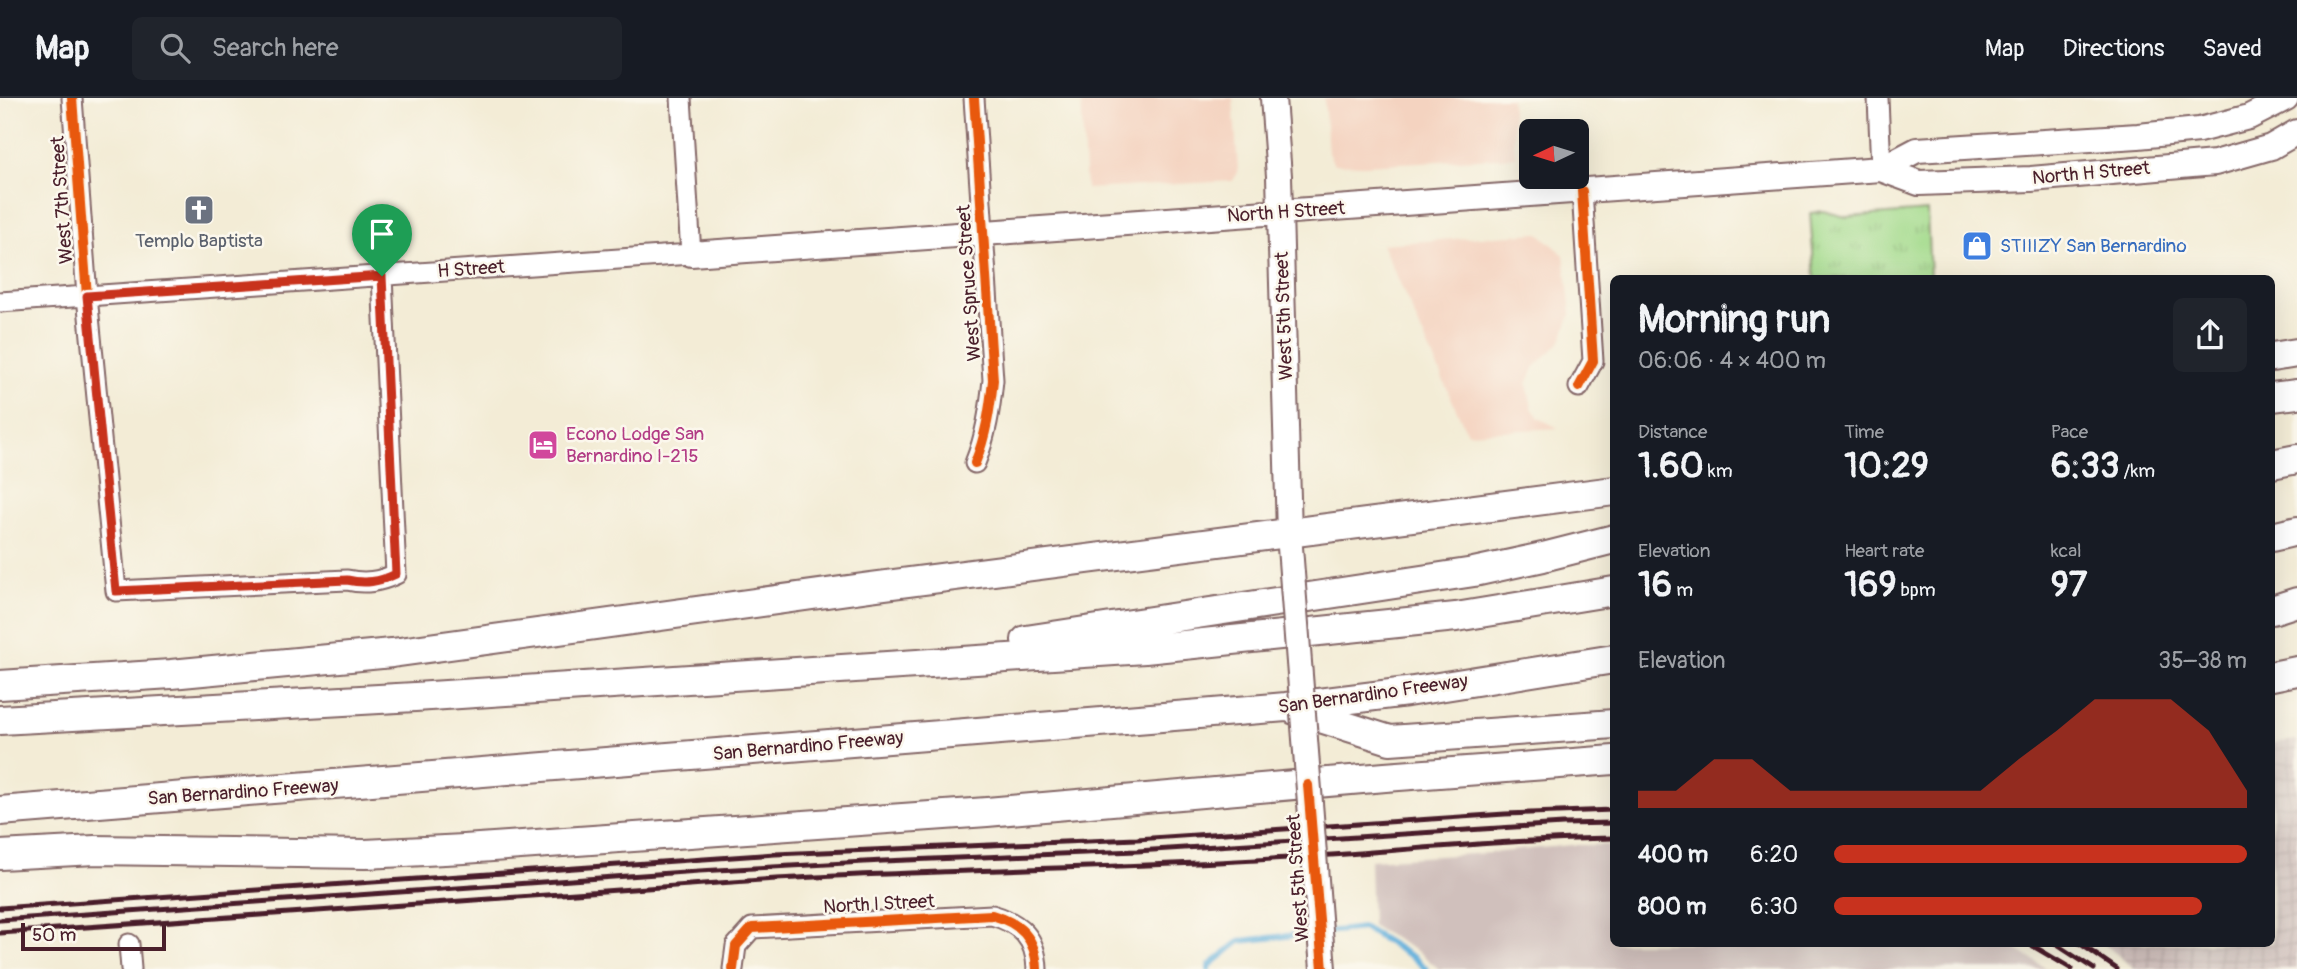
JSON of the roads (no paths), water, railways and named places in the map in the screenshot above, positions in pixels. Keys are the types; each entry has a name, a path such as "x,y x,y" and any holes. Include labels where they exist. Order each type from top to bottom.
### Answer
{"highway":[{"path":"2275,357 2297,353"},
{"path":"2275,397 2297,394"},
{"path":"2275,463 2297,459"},
{"path":"0,685 170,674 392,653 856,589 1290,541 1610,492"},
{"path":"2275,536 2297,531"},
{"path":"788,673 1155,622 1474,572 1610,540"},
{"path":"0,720 1145,649 1456,617 1610,592"},
{"path":"2275,609 2297,602"},
{"name":"San Bernardino Freeway","path":"0,811 1286,707 1407,692 1610,660"},
{"path":"2275,675 2297,671"},
{"path":"1286,707 1390,740 1610,724"},
{"path":"0,855 95,850 365,854 987,812 1610,760"}],"main road":[{"name":"West 5th Street","path":"1273,98 1280,212 1290,541 1322,969"},
{"name":"North H Street","path":"691,254 1881,169 1917,150 2199,130 2249,117 2286,98"},
{"name":"North H Street","path":"1881,169 1919,183 2031,179 2215,163 2271,147 2297,132"}],"street":[{"name":"West 7th Street","path":"72,98 87,296 116,591 347,580 361,583 381,581 396,574 382,276"},
{"path":"681,98 691,254"},
{"name":"West Spruce Street","path":"974,98 993,380 989,416 975,463"},
{"path":"1878,98 1881,169"},
{"path":"1579,387 1592,361 1582,191"},
{"name":"H Street","path":"0,302 691,254"},
{"name":"North I Street","path":"733,969 736,946 752,928 992,915 1012,921 1024,931 1037,962"},
{"path":"129,944 131,969"}],"waterway":[{"path":"1325,932 1364,928 1414,958 1426,969"},
{"path":"1209,969 1209,966 1240,941 1314,933"}],"railway":[{"path":"0,908 775,854 1137,839 1505,814 1610,810"},
{"path":"0,920 699,871 1137,851 1610,823"},
{"path":"0,933 776,879 1237,861 1610,838"},
{"path":"2035,947 2072,969"},
{"path":"2060,947 2094,969"},
{"path":"2085,947 2117,969"}],"place":[{"name":"Templo Baptista","path":"199,210"},
{"name":"STIIIZY San Bernardino","path":"1977,246"},
{"name":"Econo Lodge San Bernardino I-215","path":"543,445"}]}
